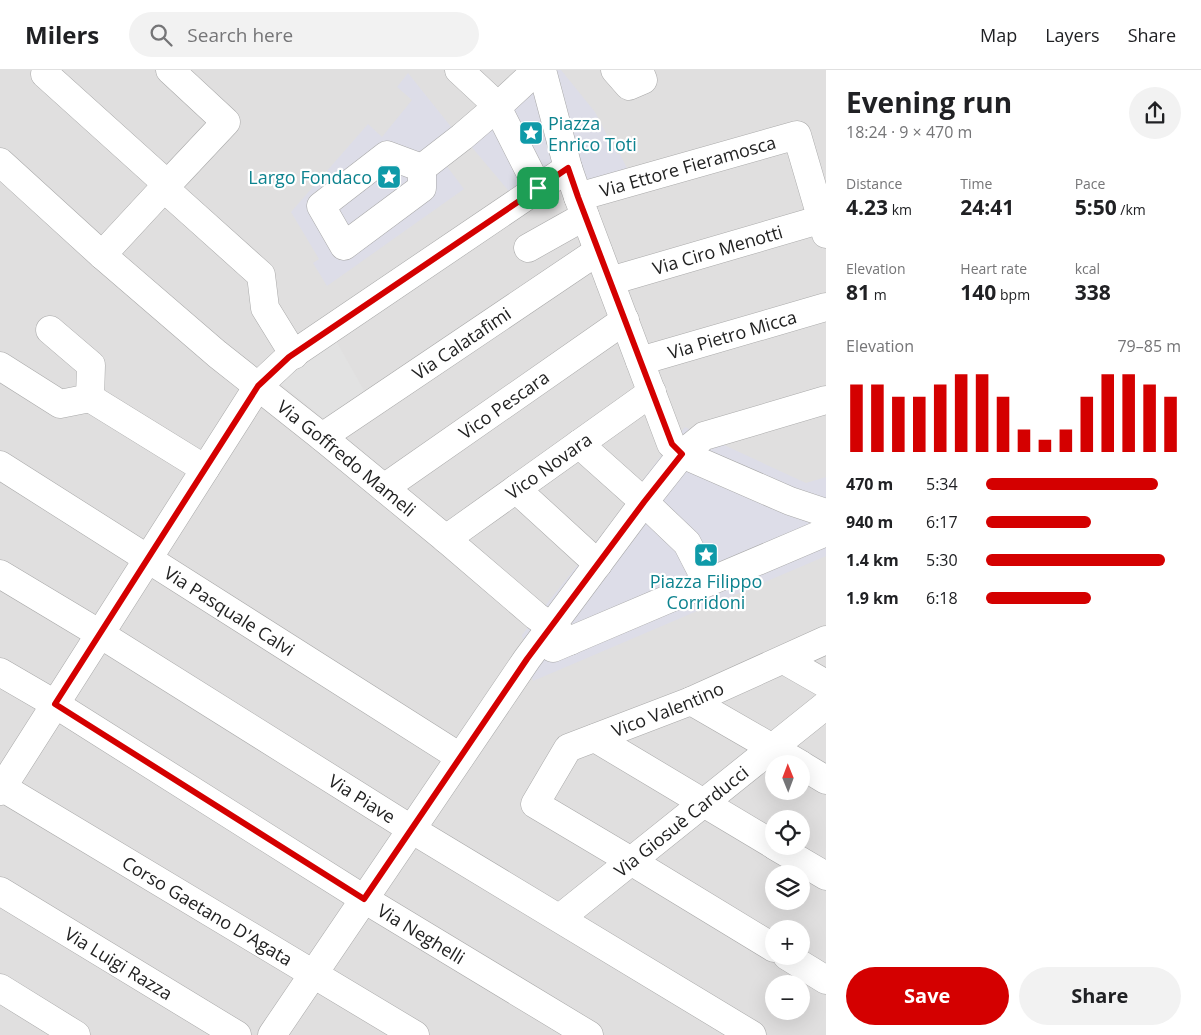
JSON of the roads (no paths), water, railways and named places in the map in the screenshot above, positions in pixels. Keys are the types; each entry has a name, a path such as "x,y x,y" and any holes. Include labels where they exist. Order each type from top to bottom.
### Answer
{"street":[{"path":"102,255 226,122 170,70"},
{"path":"459,70 493,102 538,188"},
{"path":"422,168 462,137 493,102 537,70"},
{"path":"542,70 568,168 652,392 677,449 806,506 815,537 706,582 552,628"},
{"path":"616,70 629,86 641,75"},
{"path":"45,74 261,275 265,308 294,354"},
{"name":"Via Ettore Fieramosca","path":"528,248 582,207 797,135 825,224"},
{"name":"Via Goffredo Mameli","path":"0,162 102,255 217,354 322,437 552,628"},
{"path":"1,788 258,386 289,357 568,168"},
{"name":"Via Ciro Menotti","path":"610,281 825,224"},
{"name":"Via Calatafimi","path":"322,437 598,251"},
{"name":"Via Pietro Micca","path":"640,361 826,308"},
{"name":"Vico Pescara","path":"384,488 625,320"},
{"path":"50,330 91,365 90,398"},
{"path":"0,366 60,404 90,398 205,469"},
{"name":"Vico Novara","path":"446,539 652,392"},
{"path":"272,1035 527,659 552,628 644,502 677,449 704,436 826,400"},
{"path":"579,444 688,543 706,582"},
{"name":"Via Pasquale Calvi","path":"0,465 460,757"},
{"path":"516,489 598,564"},
{"path":"806,506 826,490"},
{"name":"Via Piave","path":"0,574 100,634 411,828 752,1035"},
{"name":"Vico Valentino","path":"631,861 535,804 568,748 691,701 826,640"},
{"path":"784,660 826,684"},
{"name":"Via Neghelli","path":"0,672 55,704 364,899 589,1035"},
{"path":"691,701 785,755"},
{"name":"Via Giosuè Carducci","path":"560,918 826,704"},
{"path":"595,738 765,841"},
{"path":"810,770 826,780"},
{"name":"Corso Gaetano D'Agata","path":"1,788 415,1035"},
{"path":"790,855 826,876"},
{"path":"631,861 765,943"},
{"name":"Via Luigi Razza","path":"0,891 237,1035"},
{"path":"802,965 826,980"},
{"path":"0,988 76,1035"}],"place":[{"name":"Piazza Enrico Toti","path":"531,133"},
{"name":"Largo Fondaco","path":"389,177"},
{"name":"Piazza Filippo Corridoni","path":"706,555"}]}
